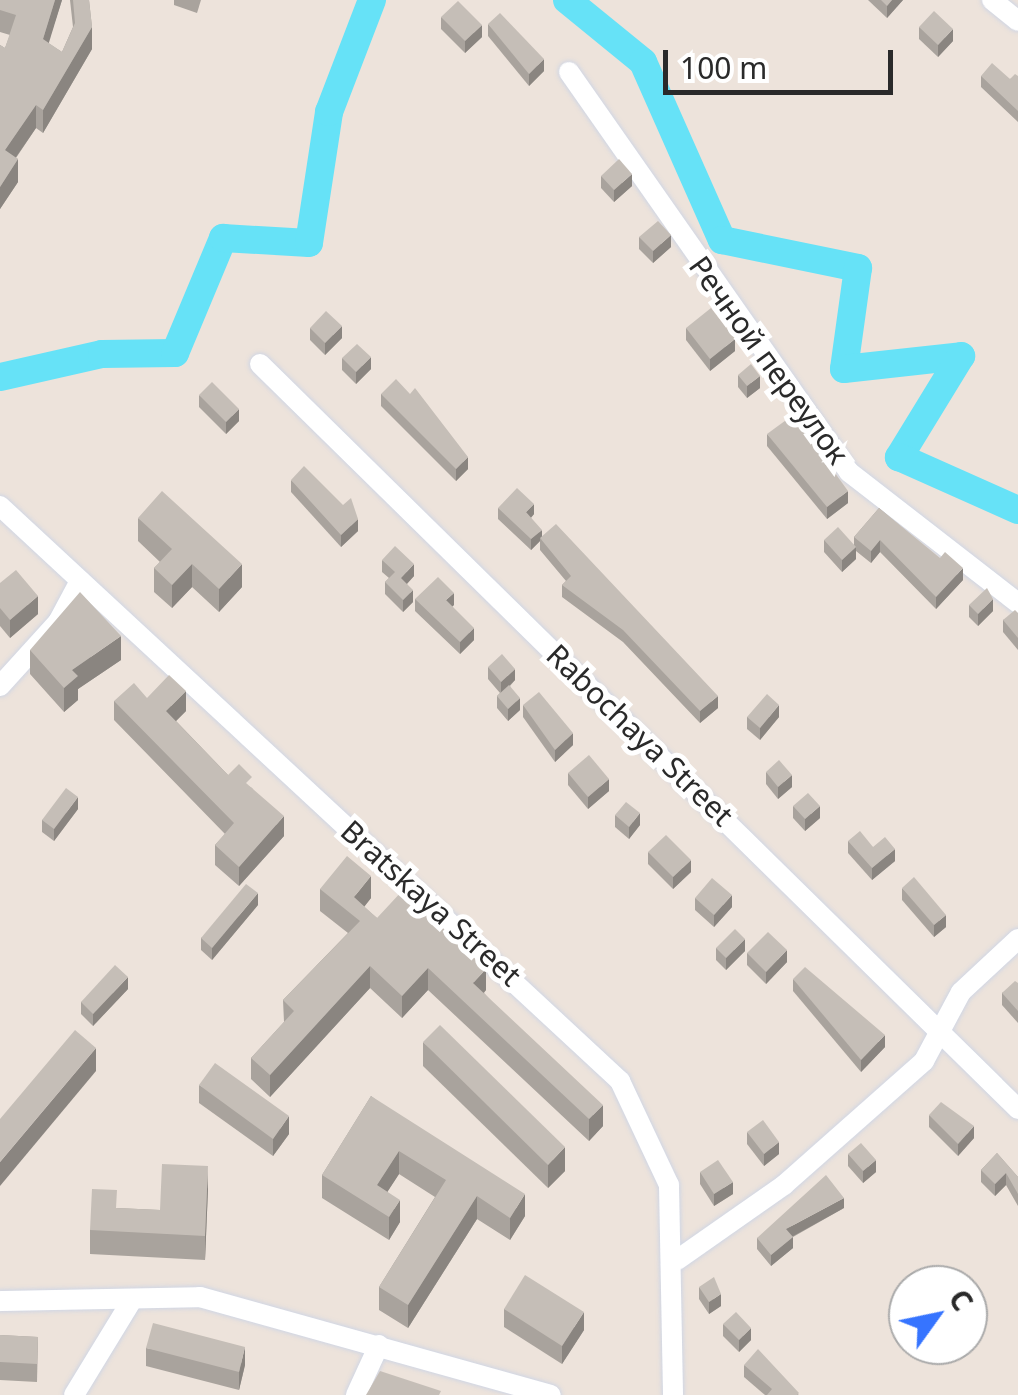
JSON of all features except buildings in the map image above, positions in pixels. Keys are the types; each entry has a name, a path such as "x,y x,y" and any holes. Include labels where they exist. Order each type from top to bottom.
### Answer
{"street":[{"path":"992,0 1018,21"},
{"name":"Речной переулок","path":"569,72 849,472 1018,603"},
{"name":"Rabochaya Street","path":"260,364 1018,1109"},
{"name":"Bratskaya Street","path":"0,506 620,1082 670,1185 677,1260 673,1395"},
{"path":"0,686 58,622 80,580"},
{"path":"677,1260 784,1186 924,1060 938,1027 1018,939"},
{"path":"0,1300 200,1297 551,1395"},
{"path":"74,1395 132,1300"},
{"path":"356,1395 379,1345"}],"waterway":[{"path":"0,377 102,354 175,353 223,238 309,243 329,112 372,0"},
{"path":"567,0 643,62 722,240 858,268 844,369 961,356 899,457 1018,510"}]}
